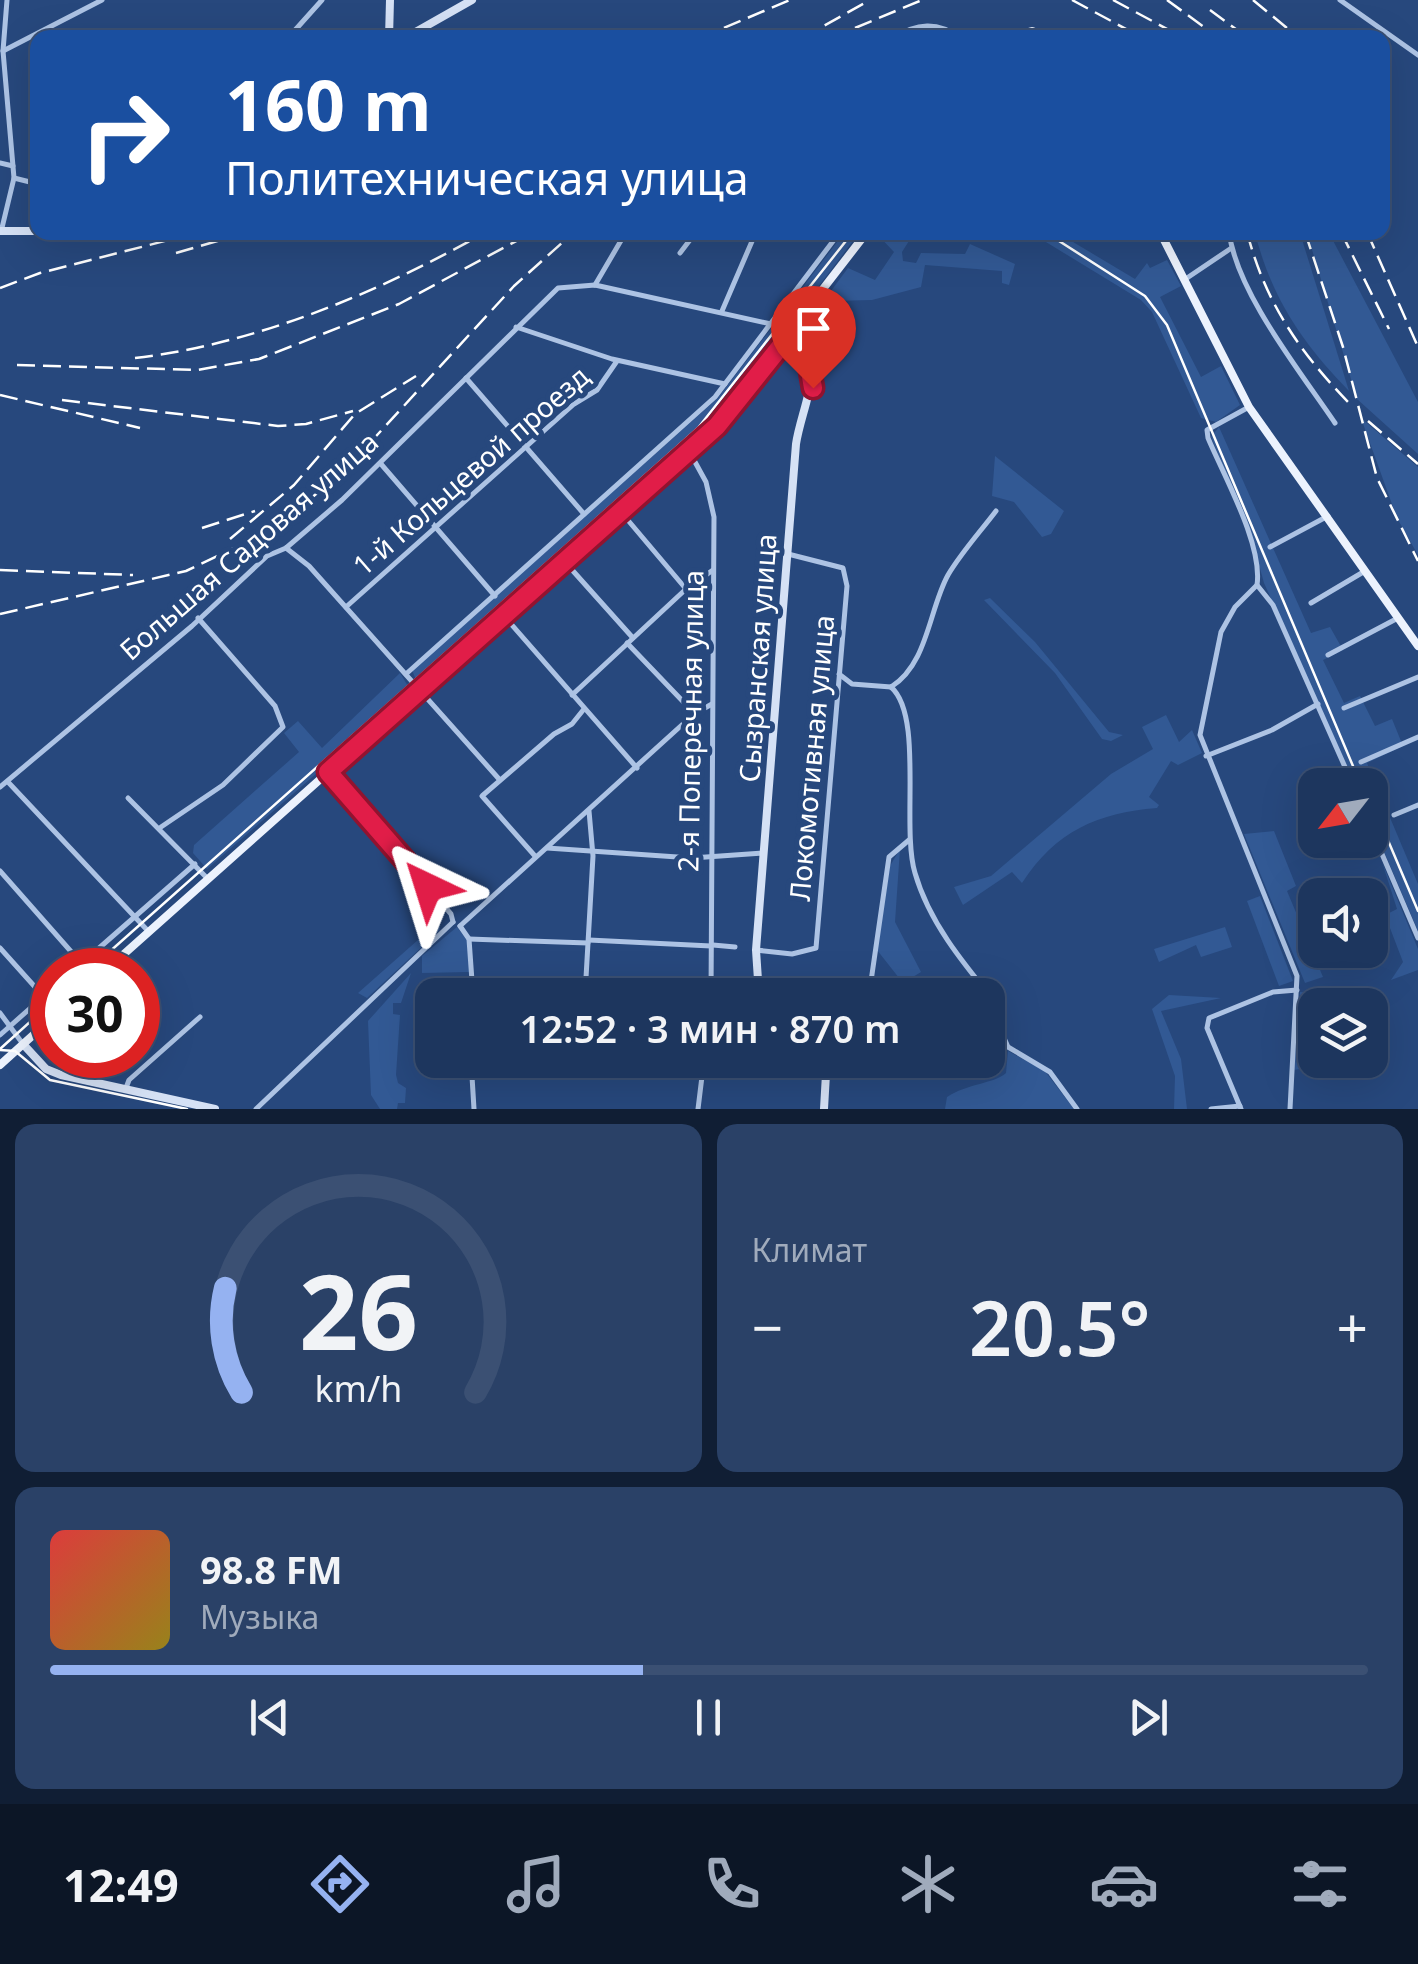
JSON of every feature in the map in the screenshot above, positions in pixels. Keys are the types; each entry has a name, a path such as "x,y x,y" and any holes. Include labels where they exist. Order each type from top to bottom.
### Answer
{"main road":[{"path":"131,948 688,451 736,404 861,240"},
{"path":"1164,240 1250,407 1418,646"},
{"path":"0,1065 30,1038"}],"street":[{"path":"7,0 3,51 14,178 0,232 30,231"},
{"path":"44,30 102,0"},
{"path":"295,30 322,0"},
{"path":"388,30 390,0"},
{"path":"420,30 472,0"},
{"path":"1340,0 1383,30"},
{"path":"910,30 918,26 947,30"},
{"path":"1390,35 1418,55"},
{"path":"3,51 30,37"},
{"path":"0,163 13,166"},
{"path":"14,178 30,182"},
{"path":"621,240 595,285 772,324"},
{"path":"680,252 690,240"},
{"path":"722,311 753,240"},
{"path":"406,674 652,458 726,384 834,240"},
{"path":"1229,240 1230,249 1268,322 1335,423"},
{"path":"1184,280 1230,249"},
{"name":"Большая Садовая улица","path":"0,787 267,556 286,548 381,464 558,288 595,285"},
{"path":"516,327 538,338 617,361 726,384"},
{"name":"Сызранская улица","path":"758,978 756,950 796,444 813,388 806,348 792,332"},
{"name":"1-й Кольцевой проезд","path":"346,607 523,449 597,390 617,361"},
{"path":"466,378 523,449 584,514"},
{"path":"1250,407 1206,432 1248,533 1259,573 1257,585 1234,607 1221,632 1200,728 1206,756 1290,959 1298,990 1290,1109"},
{"name":"2-я Поперечная улица","path":"688,451 712,502 710,978"},
{"path":"381,464 495,596"},
{"path":"840,674 852,684 891,687 904,678 947,578 996,511"},
{"path":"621,512 686,589"},
{"path":"1270,546 1328,516"},
{"path":"286,548 346,607 500,779"},
{"name":"Локомотивная улица","path":"756,950 813,952 840,674 847,586 843,568 788,554"},
{"path":"565,562 694,714"},
{"path":"572,695 686,589 713,570"},
{"path":"1312,603 1366,571"},
{"path":"1257,585 1274,604 1346,768"},
{"path":"504,615 637,768"},
{"path":"160,827 223,785 282,732 283,722 275,706 198,618"},
{"path":"1328,655 1398,618"},
{"path":"1344,708 1418,677"},
{"path":"891,687 905,706 910,840 913,870 924,898 959,959 995,1002 994,1013 1008,1047 1050,1072 1077,1109"},
{"path":"460,926 694,714 712,704"},
{"path":"1206,756 1318,704"},
{"path":"536,856 482,796 572,724 584,709"},
{"path":"1361,762 1418,737"},
{"path":"328,772 451,914 452,922"},
{"path":"8,782 149,932"},
{"path":"128,798 208,879"},
{"path":"1394,815 1418,804"},
{"path":"586,978 593,852 589,812"},
{"path":"871,978 889,857 910,840"},
{"path":"547,848 692,858 766,853"},
{"path":"1384,858 1418,938"},
{"path":"100,948 195,864"},
{"path":"0,872 68,948"},
{"path":"452,922 460,926 468,939 471,978"},
{"path":"256,1109 452,922"},
{"path":"468,939 734,947"},
{"path":"0,948 30,981"},
{"path":"1211,1109 1240,1107 1208,1028 1209,1018 1273,992 1298,990"},
{"path":"0,1035 30,1009"},
{"path":"0,1013 46,1069 215,1109"},
{"path":"126,1088 129,1080 200,1017"},
{"path":"472,1078 474,1109"},
{"path":"698,1109 702,1078"},
{"path":"824,1109 826,1078"}],"shaded area":[{"path":"839,240 854,240 732,401 702,432 423,680 416,680 412,670 718,398"},
{"path":"883,240 910,240 902,252 903,261 916,263 921,253 965,254 970,244 1015,264 1009,285 1002,283 1002,271 925,265 921,287 872,300 833,301 828,295 848,268 875,280 894,252"},
{"path":"1043,240 1070,240 1135,279 1147,263 1150,268 1167,260 1181,286 1160,297 1201,377 1221,366 1240,405 1216,422 1201,418 1152,312 1141,300"},
{"path":"1257,240 1302,240 1349,391 1291,319"},
{"path":"1309,240 1333,240 1418,402 1418,454 1357,399"},
{"path":"1361,418 1418,467 1418,555 1397,518"},
{"path":"1219,427 1311,633 1330,627 1343,650 1323,660 1344,703 1360,696 1375,726 1392,719 1403,746 1367,763 1369,768 1347,768 1264,583 1250,532 1211,437"},
{"path":"995,456 1064,511 1051,534 1042,537 1014,502 992,496"},
{"path":"990,598 1035,642 1109,732 1123,735 1111,741 1102,739 1055,673 984,600"},
{"path":"400,673 411,691 207,869 193,853 194,845 299,752 284,733 298,721 322,748"},
{"path":"1166,715 1179,742 1192,730 1202,753 1178,765 1171,761 1149,797 1159,805 1157,808 1115,815 1080,828 1049,850 1022,883 1012,872 963,905 954,887 991,876 1111,774 1153,749 1142,727"},
{"path":"1388,813 1418,884 1418,931 1387,858"},
{"path":"1274,831 1296,886 1287,891 1298,917 1298,966 1244,834"},
{"path":"900,849 895,922 921,972 911,978 899,978 877,950 890,866"},
{"path":"1382,862 1418,949 1418,970 1391,980 1403,962 1388,923 1388,914 1397,909"},
{"path":"1260,896 1293,981 1279,986 1247,901"},
{"path":"428,898 445,915 439,921 440,930 367,998 358,993 427,932 419,906"},
{"path":"457,927 467,940 470,972 422,973 422,956"},
{"path":"1225,927 1232,947 1201,957 1196,945 1159,962 1154,949"},
{"path":"1299,968 1319,968 1323,977 1305,983"},
{"path":"411,973 401,1003 393,1003 393,1014 400,1015 396,1075 398,1083 406,1088 405,1103 398,1103 397,1109 380,1109 371,1095 368,1021"},
{"path":"1169,995 1221,998 1161,1011 1181,1059 1187,1109 1174,1109 1175,1076 1152,1009"},
{"path":"1298,1018 1298,1069 1294,1070"},
{"path":"1008,1051 1044,1070 1074,1109 945,1109 947,1097 1005,1078"}],"tram line":[{"path":"114,948 698,428 847,240"},
{"path":"1058,240 1145,296 1167,325 1354,768"},
{"path":"1388,840 1418,911"},
{"path":"0,1049 30,1022"},
{"path":"0,1050 15,1051 50,1080 187,1109"}],"railway":[{"path":"719,30 790,0"},
{"path":"816,30 870,0"},
{"path":"850,30 922,0"},
{"path":"1072,0 1128,30"},
{"path":"1113,0 1169,30"},
{"path":"1167,0 1208,30"},
{"path":"1253,0 1289,30"},
{"path":"1210,10 1237,30"},
{"path":"0,288 40,273 169,240"},
{"path":"176,253 221,240"},
{"path":"135,358 181,351 271,328 360,295 471,240"},
{"path":"17,365 197,370 259,359 399,304 518,240"},
{"path":"0,614 186,571 274,529 345,470 514,286 565,240"},
{"path":"1249,240 1263,281 1286,324 1348,402"},
{"path":"1308,240 1343,347 1377,478 1418,561"},
{"path":"1345,240 1389,329"},
{"path":"1371,240 1418,347"},
{"path":"230,539 294,485 355,414 416,376"},
{"path":"0,395 140,428"},
{"path":"62,400 278,426 306,424 353,411"},
{"path":"1368,421 1418,464"},
{"path":"202,528 255,511"},
{"path":"0,570 133,575"}],"route":[{"path":"428,887 328,772 717,426 792,332 806,348 813,388"}]}
